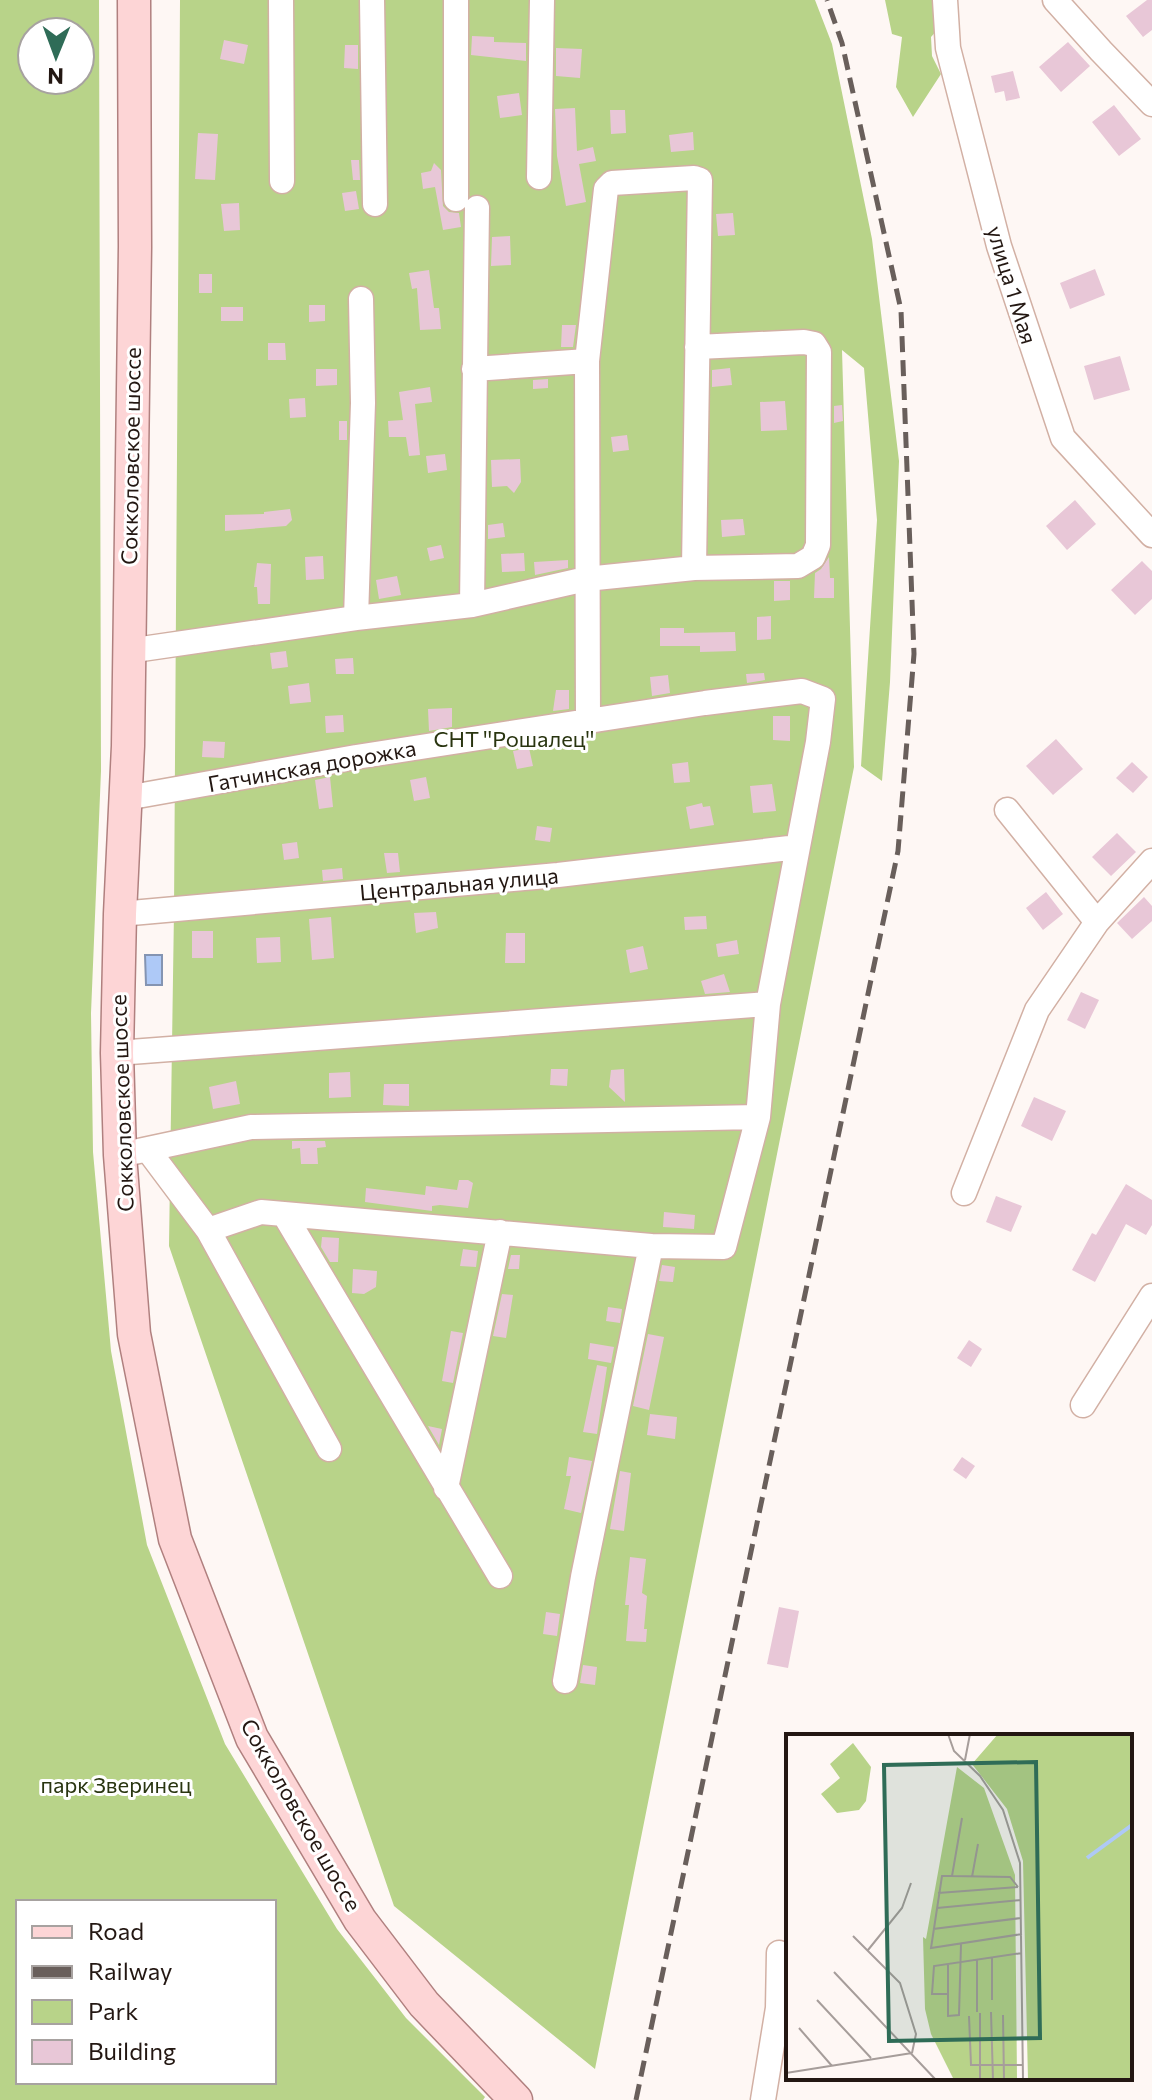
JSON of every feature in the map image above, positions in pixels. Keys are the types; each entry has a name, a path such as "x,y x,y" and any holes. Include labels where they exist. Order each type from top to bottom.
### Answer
{"main road":[{"name":"Сокколовское шоссе","path":"134,0 135,247 126,798 117,1053 134,1152 134,1334 175,1539 252,1738 360,1920 424,2004 516,2100"}],"street":[{"path":"281,0 282,181"},
{"path":"372,0 375,204"},
{"path":"456,0 474,369 472,605"},
{"path":"539,177 542,0"},
{"name":"улица 1 Мая","path":"945,0 948,48 999,246 1063,438 1152,535"},
{"path":"1055,0 1152,104"},
{"path":"588,722 587,361 606,189 612,183 700,180 694,568"},
{"path":"356,618 363,403 361,299"},
{"path":"128,651 356,618 472,605 586,579 694,568 798,566 813,557 818,545 819,352 814,344 804,342 697,347"},
{"path":"474,369 587,361"},
{"name":"Гатчинская дорожка","path":"126,798 356,757 802,691 823,699 798,847"},
{"path":"1007,810 1097,922"},
{"path":"208,1230 261,1212 651,1246 724,1247 758,1117 768,1004 798,847"},
{"name":"Центральная улица","path":"120,914 542,876 798,847"},
{"path":"964,1193 1037,1010 1097,922 1152,861"},
{"path":"117,1053 768,1004"},
{"path":"134,1152 251,1127 758,1117"},
{"path":"134,1152 208,1230 329,1449"},
{"path":"284,1214 500,1576"},
{"path":"446,1488 500,1232"},
{"path":"565,1681 583,1577 651,1246"},
{"path":"1083,1405 1152,1296"},
{"path":"763,2100 778,2008 779,1953"}],"green space":[{"name":"парк Зверинец","path":"0,0 99,0 101,771 91,1013 93,1152 111,1351 147,1545 225,1744 337,1929 406,2018 485,2097 483,2100 0,2100"},
{"name":"СНТ ''Рошалец''","path":"180,0 815,0 832,44 872,239 899,461 890,682 882,781 861,766 877,520 864,368 842,350 854,767 595,2069 394,1906 169,1246"},
{"path":"885,0 936,0 938,29 931,37 932,56 941,74 913,117 896,87 902,37 892,34"}],"water":[{"path":"145,955 162,955 162,985 146,985"}],"building":[{"path":"1147,0 1152,0 1152,30 1143,37 1126,16"},
{"path":"472,36 494,37 494,42 526,43 526,61 471,55"},
{"path":"224,40 248,45 244,64 220,59"},
{"path":"1068,42 1090,66 1061,92 1039,67"},
{"path":"345,45 358,45 358,69 344,68"},
{"path":"556,48 582,49 580,78 556,76"},
{"path":"1013,71 1020,98 1006,101 1004,91 995,93 991,76"},
{"path":"519,93 522,115 500,118 497,96"},
{"path":"1114,105 1141,139 1119,156 1092,122"},
{"path":"575,108 577,151 593,147 596,161 579,164 586,202 566,206 557,156 555,109"},
{"path":"610,110 625,110 626,133 611,134"},
{"path":"693,132 694,150 671,152 669,135"},
{"path":"198,133 218,134 215,180 195,179"},
{"path":"351,160 359,160 360,180 353,180"},
{"path":"434,163 441,170 443,206 449,212 459,213 461,227 443,230 435,187 423,189 421,173 431,171"},
{"path":"356,191 359,209 345,211 342,193"},
{"path":"239,203 240,230 224,231 221,204"},
{"path":"733,213 735,235 718,236 716,214"},
{"path":"510,236 511,265 491,266 492,237"},
{"path":"1095,269 1105,295 1070,309 1060,283"},
{"path":"429,270 434,308 439,308 441,329 420,330 417,288 412,289 409,273"},
{"path":"199,274 212,274 212,293 199,293"},
{"path":"309,305 325,305 325,321 309,322"},
{"path":"221,307 243,307 243,321 221,321"},
{"path":"562,325 576,325 573,347 561,347"},
{"path":"268,343 285,343 286,360 268,360"},
{"path":"1120,356 1130,390 1094,400 1084,366"},
{"path":"730,368 732,385 712,387 712,370"},
{"path":"316,369 337,369 337,385 316,386"},
{"path":"548,379 548,388 533,389 533,380"},
{"path":"430,387 432,402 415,404 420,455 409,456 406,437 389,437 388,421 403,420 399,392"},
{"path":"305,398 306,417 290,418 289,399"},
{"path":"785,401 787,430 761,431 760,402"},
{"path":"842,405 843,421 834,423 834,406"},
{"path":"339,421 347,421 347,440 339,440"},
{"path":"627,435 629,450 613,452 611,437"},
{"path":"445,454 447,470 428,473 426,456"},
{"path":"520,459 521,482 514,493 507,486 492,487 491,460"},
{"path":"1075,500 1096,524 1067,550 1046,526"},
{"path":"290,509 292,520 286,526 225,531 225,515 264,514"},
{"path":"743,519 745,535 722,537 721,520"},
{"path":"503,523 505,537 488,539 488,525"},
{"path":"441,545 444,558 430,561 427,548"},
{"path":"524,553 525,571 502,572 501,554"},
{"path":"323,556 324,579 306,580 305,557"},
{"path":"829,557 830,578 834,578 834,598 814,598 815,573"},
{"path":"568,560 568,568 535,575 534,562"},
{"path":"1142,561 1152,571 1152,599 1135,615 1111,590"},
{"path":"257,563 271,564 270,604 258,604 257,587 254,587"},
{"path":"397,576 401,595 379,599 376,580"},
{"path":"774,581 790,581 790,600 774,601"},
{"path":"771,616 771,639 757,640 757,617"},
{"path":"660,628 684,628 684,633 735,632 736,651 700,652 700,646 660,646"},
{"path":"286,651 288,667 272,669 270,653"},
{"path":"353,658 354,674 336,674 335,659"},
{"path":"764,673 765,680 747,683 746,674"},
{"path":"668,675 670,693 652,696 650,677"},
{"path":"309,683 311,702 290,704 288,686"},
{"path":"556,690 569,690 569,709 553,711"},
{"path":"452,708 452,727 429,731 428,709"},
{"path":"343,715 344,732 326,733 325,716"},
{"path":"773,716 790,716 790,741 773,740"},
{"path":"1056,739 1083,769 1053,795 1026,766"},
{"path":"203,741 225,742 224,758 202,757"},
{"path":"529,748 533,766 517,769 513,751"},
{"path":"688,762 690,782 674,783 672,764"},
{"path":"1132,762 1148,777 1133,793 1116,778"},
{"path":"330,777 333,807 319,809 315,780"},
{"path":"426,777 430,798 414,801 410,780"},
{"path":"772,784 776,811 753,813 750,786"},
{"path":"702,803 703,807 710,806 714,825 690,829 686,807"},
{"path":"537,826 552,828 550,842 535,840"},
{"path":"1117,833 1136,852 1111,876 1092,857"},
{"path":"297,842 299,858 284,860 282,844"},
{"path":"384,853 398,853 400,872 387,873"},
{"path":"342,868 343,879 323,881 322,870"},
{"path":"1046,892 1063,914 1043,930 1026,908"},
{"path":"1144,897 1152,906 1152,921 1132,939 1117,923"},
{"path":"436,912 438,928 416,933 414,913"},
{"path":"706,916 707,929 685,930 684,917"},
{"path":"331,917 334,958 312,960 309,919"},
{"path":"192,931 213,931 213,958 192,958"},
{"path":"506,933 525,933 525,963 505,963"},
{"path":"280,937 281,962 257,963 256,938"},
{"path":"737,940 739,954 718,957 716,944"},
{"path":"643,946 648,969 630,973 626,950"},
{"path":"724,974 730,992 705,994 701,981"},
{"path":"1081,992 1099,1000 1085,1029 1067,1020"},
{"path":"551,1069 568,1069 567,1086 550,1085"},
{"path":"624,1069 625,1102 609,1087 611,1070"},
{"path":"350,1072 351,1097 329,1098 329,1073"},
{"path":"236,1081 240,1104 213,1109 209,1087"},
{"path":"384,1084 409,1084 409,1106 383,1105"},
{"path":"1034,1097 1066,1111 1052,1141 1021,1126"},
{"path":"292,1141 325,1141 326,1147 317,1148 318,1164 301,1164 300,1148 292,1149"},
{"path":"459,1180 473,1183 468,1208 440,1205 432,1206 432,1211 365,1202 366,1188 425,1195 426,1186 457,1190"},
{"path":"1126,1184 1152,1200 1152,1225 1146,1235 1126,1224 1095,1282 1072,1270 1092,1233 1096,1235"},
{"path":"996,1196 1022,1206 1011,1232 986,1222"},
{"path":"664,1212 695,1215 694,1229 663,1227"},
{"path":"322,1237 339,1238 338,1262 330,1262 321,1247"},
{"path":"463,1249 478,1251 476,1267 460,1266"},
{"path":"511,1255 520,1255 519,1269 508,1269"},
{"path":"662,1265 675,1267 673,1282 659,1281"},
{"path":"353,1269 377,1271 376,1287 364,1294 352,1293"},
{"path":"502,1294 513,1295 506,1338 493,1336"},
{"path":"608,1307 622,1309 620,1323 606,1321"},
{"path":"451,1331 463,1333 453,1383 442,1381"},
{"path":"648,1334 664,1337 649,1410 633,1406"},
{"path":"969,1340 982,1349 971,1367 957,1358"},
{"path":"590,1343 614,1347 611,1363 588,1359"},
{"path":"597,1365 607,1367 597,1434 583,1432"},
{"path":"650,1414 677,1417 675,1439 647,1435"},
{"path":"428,1426 442,1429 439,1445"},
{"path":"569,1457 592,1461 581,1513 564,1509 571,1476 566,1476"},
{"path":"962,1457 975,1466 966,1479 953,1470"},
{"path":"620,1471 631,1473 624,1531 610,1529"},
{"path":"630,1557 646,1559 642,1593 647,1596 646,1642 626,1641 629,1605 625,1605"},
{"path":"779,1607 799,1611 788,1668 767,1664"},
{"path":"546,1612 560,1614 557,1636 543,1634"},
{"path":"583,1665 597,1667 595,1685 580,1683"}],"railway":[{"path":"636,2100 898,851 914,654 901,310 842,43 827,0"}]}
